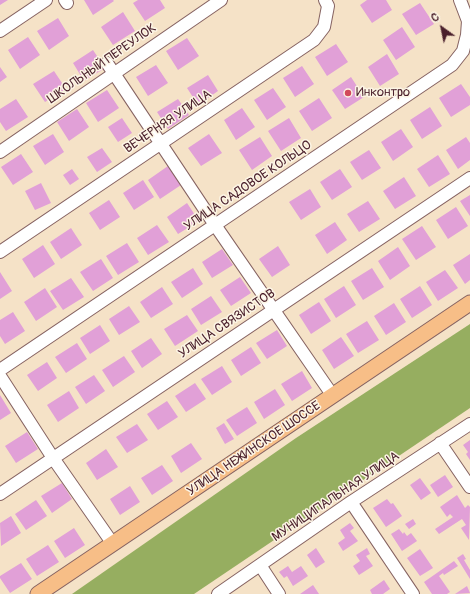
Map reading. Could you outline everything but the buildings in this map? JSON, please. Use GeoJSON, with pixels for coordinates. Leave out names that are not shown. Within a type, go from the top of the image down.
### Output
{"type":"FeatureCollection","features":[{"type":"Feature","properties":{"kind":"main road","name":"УЛИЦА НЕЖИНСКОЕ ШОССЕ"},"geometry":{"type":"LineString","coordinates":[[38,594],[470,303]]}},
{"type":"Feature","properties":{"kind":"street"},"geometry":{"type":"LineString","coordinates":[[0,31],[46,0]]}},
{"type":"Feature","properties":{"kind":"street","name":"ШКОЛЬНЫЙ ПЕРЕУЛОК"},"geometry":{"type":"LineString","coordinates":[[0,152],[110,68],[220,0]]}},
{"type":"Feature","properties":{"kind":"street","name":"ВЕЧЕРНЯЯ УЛИЦА"},"geometry":{"type":"LineString","coordinates":[[0,252],[314,40],[324,27],[328,6],[325,0]]}},
{"type":"Feature","properties":{"kind":"street","name":"УЛИЦА САДОВОЕ КОЛЬЦО"},"geometry":{"type":"LineString","coordinates":[[0,370],[452,65],[462,51],[467,35],[468,21],[460,0]]}},
{"type":"Feature","properties":{"kind":"street"},"geometry":{"type":"LineString","coordinates":[[110,68],[215,225],[333,396]]}},
{"type":"Feature","properties":{"kind":"street","name":"УЛИЦА СВЯЗИСТОВ"},"geometry":{"type":"LineString","coordinates":[[0,494],[470,178]]}},
{"type":"Feature","properties":{"kind":"street"},"geometry":{"type":"LineString","coordinates":[[0,376],[53,458],[113,544]]}},
{"type":"Feature","properties":{"kind":"street","name":"МУНИЦИПАЛЬНАЯ УЛИЦА"},"geometry":{"type":"LineString","coordinates":[[218,594],[351,502],[470,424]]}},
{"type":"Feature","properties":{"kind":"street"},"geometry":{"type":"LineString","coordinates":[[440,443],[470,487]]}},
{"type":"Feature","properties":{"kind":"street"},"geometry":{"type":"LineString","coordinates":[[351,502],[413,594]]}},
{"type":"Feature","properties":{"kind":"street"},"geometry":{"type":"LineString","coordinates":[[260,565],[279,594]]}},
{"type":"Feature","properties":{"kind":"green space"},"geometry":{"type":"Polygon","coordinates":[[[470,324],[470,408],[194,594],[72,594],[296,438],[470,324]]]}},
{"type":"Feature","properties":{"kind":"place","name":"Инконтро"},"geometry":{"type":"Point","coordinates":[348,93]}}]}
